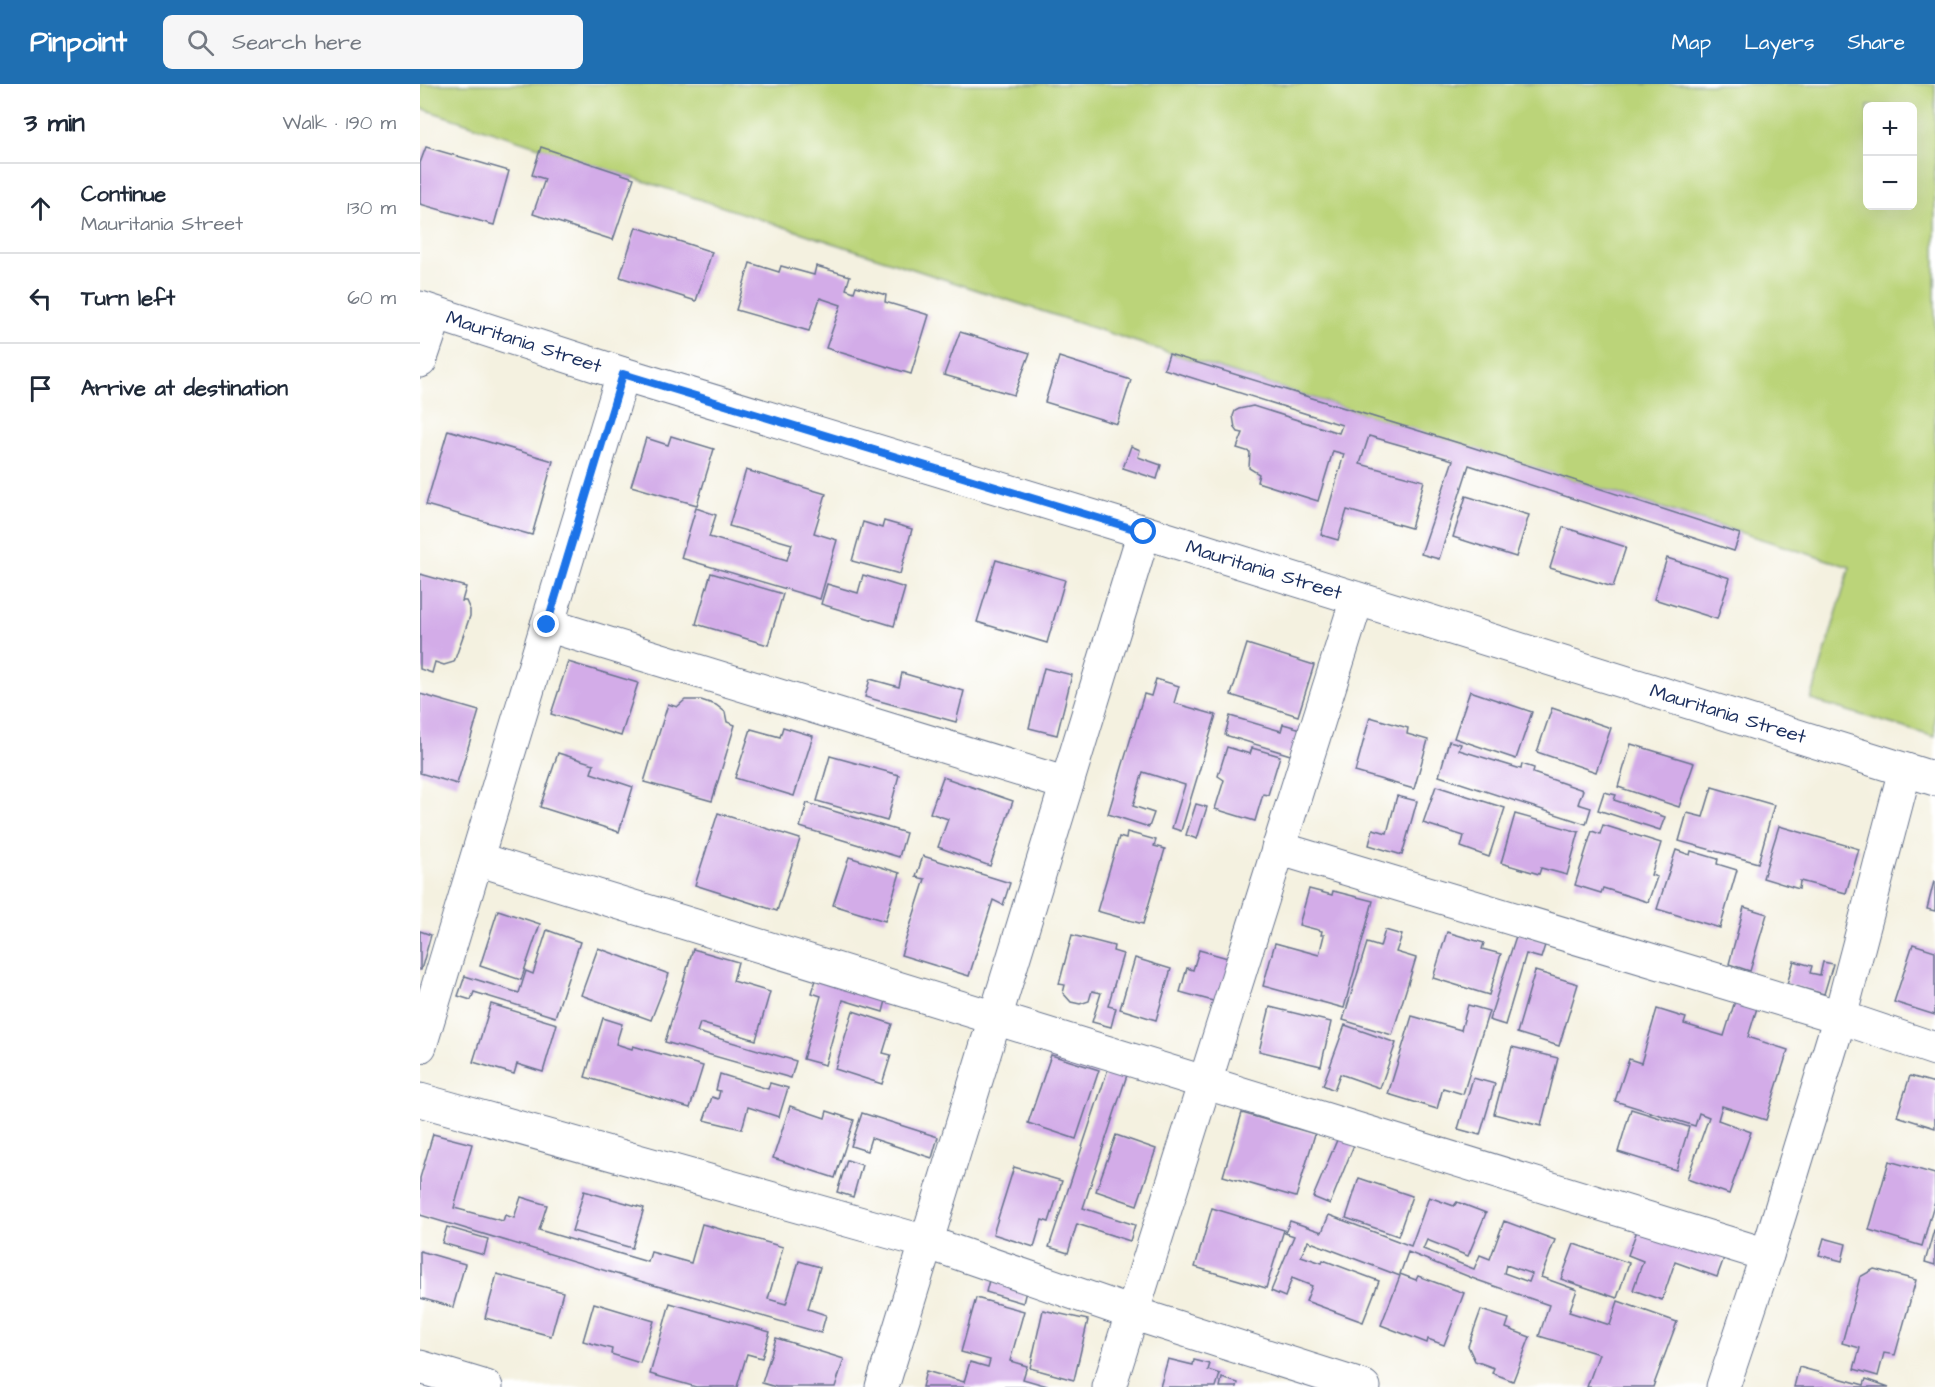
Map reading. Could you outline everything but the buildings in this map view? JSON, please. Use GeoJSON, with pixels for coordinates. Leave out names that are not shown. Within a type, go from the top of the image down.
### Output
{"type":"FeatureCollection","features":[{"type":"Feature","properties":{"kind":"street"},"geometry":{"type":"LineString","coordinates":[[420,361],[428,311]]}},
{"type":"Feature","properties":{"kind":"street","name":"Mauritania Street"},"geometry":{"type":"LineString","coordinates":[[428,311],[623,374],[1144,532],[1920,774]]}},
{"type":"Feature","properties":{"kind":"street"},"geometry":{"type":"LineString","coordinates":[[420,1046],[623,374]]}},
{"type":"Feature","properties":{"kind":"street"},"geometry":{"type":"LineString","coordinates":[[882,1387],[1144,532]]}},
{"type":"Feature","properties":{"kind":"street"},"geometry":{"type":"LineString","coordinates":[[1109,1387],[1357,599]]}},
{"type":"Feature","properties":{"kind":"street"},"geometry":{"type":"LineString","coordinates":[[547,625],[1067,784]]}},
{"type":"Feature","properties":{"kind":"street"},"geometry":{"type":"LineString","coordinates":[[1723,1387],[1767,1256],[1839,1017],[1920,774]]}},
{"type":"Feature","properties":{"kind":"street"},"geometry":{"type":"LineString","coordinates":[[1278,848],[1839,1017],[1935,1049]]}},
{"type":"Feature","properties":{"kind":"street"},"geometry":{"type":"LineString","coordinates":[[477,859],[1767,1256]]}},
{"type":"Feature","properties":{"kind":"street"},"geometry":{"type":"LineString","coordinates":[[420,1100],[926,1242],[1132,1313],[1364,1387]]}},
{"type":"Feature","properties":{"kind":"street"},"geometry":{"type":"LineString","coordinates":[[420,1367],[486,1387]]}},
{"type":"Feature","properties":{"kind":"green space"},"geometry":{"type":"Polygon","coordinates":[[[420,84],[1935,84],[1935,737],[1811,700],[1850,567],[1167,352],[420,108],[420,84]]]}},
{"type":"Feature","properties":{"kind":"route"},"geometry":{"type":"LineString","coordinates":[[547,625],[623,374],[1144,532]]}}]}
